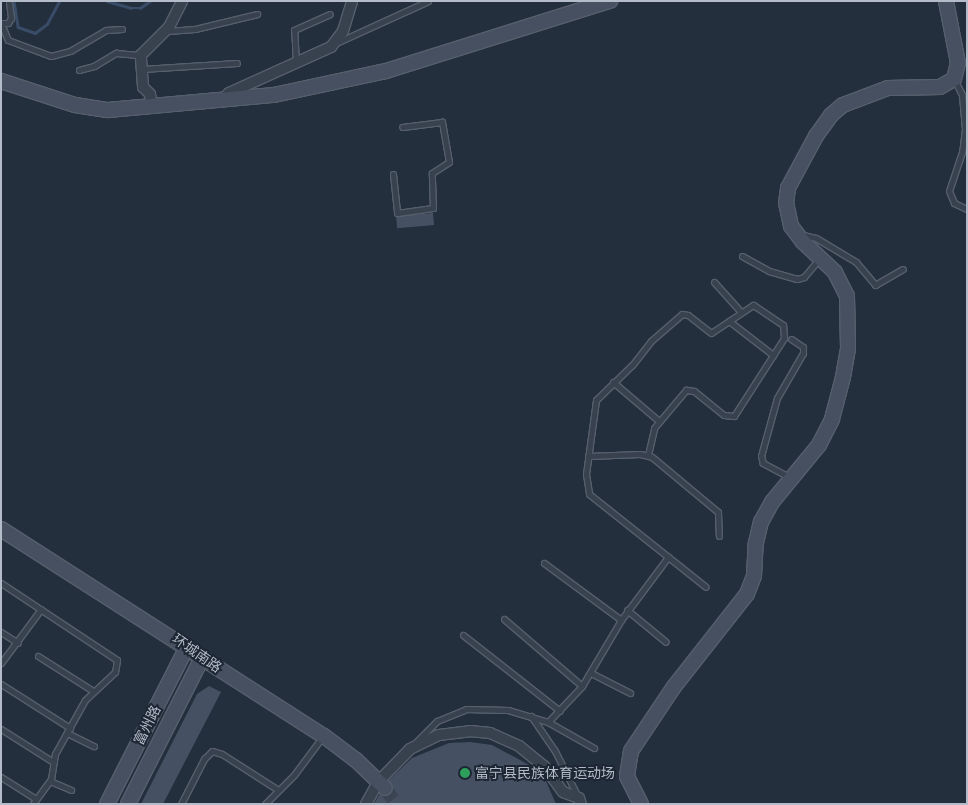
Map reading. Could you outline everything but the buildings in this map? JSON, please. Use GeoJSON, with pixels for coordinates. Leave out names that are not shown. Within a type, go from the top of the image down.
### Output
{"type":"FeatureCollection","features":[{"type":"Feature","properties":{"kind":"main road"},"geometry":{"type":"LineString","coordinates":[[1,82],[86,107],[119,111],[221,101],[303,90],[359,78],[610,1]]}},
{"type":"Feature","properties":{"kind":"main road"},"geometry":{"type":"LineString","coordinates":[[641,804],[627,776],[631,751],[673,688],[748,594],[754,576],[756,543],[762,522],[772,502],[811,457],[826,432],[846,363],[847,296],[835,272],[796,235],[787,212],[788,188],[805,154],[833,113],[849,101],[874,91],[902,86],[940,87],[954,79],[958,63],[946,1]]}},
{"type":"Feature","properties":{"kind":"main road","name":"环城南路"},"geometry":{"type":"LineString","coordinates":[[1,528],[324,736],[382,784]]}},
{"type":"Feature","properties":{"kind":"main road","name":"富州路"},"geometry":{"type":"LineString","coordinates":[[107,804],[186,647]]}},
{"type":"Feature","properties":{"kind":"main road","name":"富州路"},"geometry":{"type":"LineString","coordinates":[[128,804],[202,658]]}},
{"type":"Feature","properties":{"kind":"street"},"geometry":{"type":"LineString","coordinates":[[152,108],[150,94],[143,87],[140,69],[141,55],[165,31],[182,1]]}},
{"type":"Feature","properties":{"kind":"street"},"geometry":{"type":"LineString","coordinates":[[221,101],[229,93],[296,64],[336,43],[343,31],[352,1]]}},
{"type":"Feature","properties":{"kind":"street"},"geometry":{"type":"LineString","coordinates":[[366,804],[410,749],[449,732],[490,733],[528,751],[548,770],[563,792],[580,801]]}},
{"type":"Feature","properties":{"kind":"lane"},"geometry":{"type":"LineString","coordinates":[[9,1],[11,18],[8,23],[1,23],[8,40],[50,56],[70,51],[106,30],[122,29]]}},
{"type":"Feature","properties":{"kind":"lane"},"geometry":{"type":"LineString","coordinates":[[336,43],[344,42],[428,1]]}},
{"type":"Feature","properties":{"kind":"lane"},"geometry":{"type":"LineString","coordinates":[[165,31],[195,29],[257,14]]}},
{"type":"Feature","properties":{"kind":"lane"},"geometry":{"type":"LineString","coordinates":[[296,64],[294,30],[330,14]]}},
{"type":"Feature","properties":{"kind":"lane"},"geometry":{"type":"LineString","coordinates":[[79,70],[94,66],[116,52],[141,55]]}},
{"type":"Feature","properties":{"kind":"lane"},"geometry":{"type":"LineString","coordinates":[[140,69],[237,64]]}},
{"type":"Feature","properties":{"kind":"lane"},"geometry":{"type":"LineString","coordinates":[[954,79],[962,95],[965,130],[962,152],[949,192],[954,203],[967,209]]}},
{"type":"Feature","properties":{"kind":"lane"},"geometry":{"type":"LineString","coordinates":[[393,174],[397,213],[433,208],[432,173],[449,162],[442,122],[402,127]]}},
{"type":"Feature","properties":{"kind":"lane"},"geometry":{"type":"LineString","coordinates":[[796,235],[811,235],[856,262],[875,285],[903,269]]}},
{"type":"Feature","properties":{"kind":"lane"},"geometry":{"type":"LineString","coordinates":[[742,256],[768,270],[797,279],[804,277],[821,257]]}},
{"type":"Feature","properties":{"kind":"lane"},"geometry":{"type":"LineString","coordinates":[[714,282],[741,312]]}},
{"type":"Feature","properties":{"kind":"lane"},"geometry":{"type":"LineString","coordinates":[[648,455],[652,432],[659,421],[688,389],[724,415],[734,416],[784,338],[785,328],[756,305],[741,312],[711,333],[688,315],[682,314],[651,341],[632,365],[596,400],[586,482],[592,497],[706,586]]}},
{"type":"Feature","properties":{"kind":"lane"},"geometry":{"type":"LineString","coordinates":[[729,321],[773,355]]}},
{"type":"Feature","properties":{"kind":"lane"},"geometry":{"type":"LineString","coordinates":[[791,340],[803,347],[803,353],[772,410],[761,460],[792,479]]}},
{"type":"Feature","properties":{"kind":"lane"},"geometry":{"type":"LineString","coordinates":[[613,382],[659,421]]}},
{"type":"Feature","properties":{"kind":"lane"},"geometry":{"type":"LineString","coordinates":[[588,456],[648,455],[718,512],[719,536]]}},
{"type":"Feature","properties":{"kind":"lane"},"geometry":{"type":"LineString","coordinates":[[548,722],[582,686],[627,610],[668,557]]}},
{"type":"Feature","properties":{"kind":"lane"},"geometry":{"type":"LineString","coordinates":[[544,563],[621,620]]}},
{"type":"Feature","properties":{"kind":"lane"},"geometry":{"type":"LineString","coordinates":[[1,583],[117,660],[115,672],[93,691],[68,731],[53,762],[50,780],[34,801],[1,777]]}},
{"type":"Feature","properties":{"kind":"lane"},"geometry":{"type":"LineString","coordinates":[[1,663],[18,643],[41,609]]}},
{"type":"Feature","properties":{"kind":"lane"},"geometry":{"type":"LineString","coordinates":[[627,610],[666,642]]}},
{"type":"Feature","properties":{"kind":"lane"},"geometry":{"type":"LineString","coordinates":[[504,619],[582,686]]}},
{"type":"Feature","properties":{"kind":"lane"},"geometry":{"type":"LineString","coordinates":[[1,632],[18,643]]}},
{"type":"Feature","properties":{"kind":"lane"},"geometry":{"type":"LineString","coordinates":[[463,636],[560,711]]}},
{"type":"Feature","properties":{"kind":"lane"},"geometry":{"type":"LineString","coordinates":[[38,656],[93,691]]}},
{"type":"Feature","properties":{"kind":"lane"},"geometry":{"type":"LineString","coordinates":[[591,673],[630,693]]}},
{"type":"Feature","properties":{"kind":"lane"},"geometry":{"type":"LineString","coordinates":[[1,684],[68,731],[94,746]]}},
{"type":"Feature","properties":{"kind":"lane"},"geometry":{"type":"LineString","coordinates":[[410,749],[429,727],[456,712],[486,708],[531,715],[548,722],[594,748]]}},
{"type":"Feature","properties":{"kind":"lane"},"geometry":{"type":"LineString","coordinates":[[531,715],[555,751],[580,801]]}},
{"type":"Feature","properties":{"kind":"lane"},"geometry":{"type":"LineString","coordinates":[[1,729],[53,762]]}},
{"type":"Feature","properties":{"kind":"lane"},"geometry":{"type":"LineString","coordinates":[[269,802],[278,790],[294,775],[324,736]]}},
{"type":"Feature","properties":{"kind":"lane"},"geometry":{"type":"LineString","coordinates":[[181,804],[204,759],[212,751],[222,754],[278,790]]}},
{"type":"Feature","properties":{"kind":"lane"},"geometry":{"type":"LineString","coordinates":[[50,780],[70,790]]}},
{"type":"Feature","properties":{"kind":"waterway"},"geometry":{"type":"LineString","coordinates":[[14,1],[18,27],[35,33],[47,24],[59,1]]}},
{"type":"Feature","properties":{"kind":"waterway"},"geometry":{"type":"LineString","coordinates":[[107,1],[131,8],[140,8],[150,1]]}},
{"type":"Feature","properties":{"kind":"tunnel"},"geometry":{"type":"LineString","coordinates":[[385,788],[396,804]]}},
{"type":"Feature","properties":{"kind":"place","name":"富宁县民族体育运动场"},"geometry":{"type":"Point","coordinates":[465,773]}}]}
